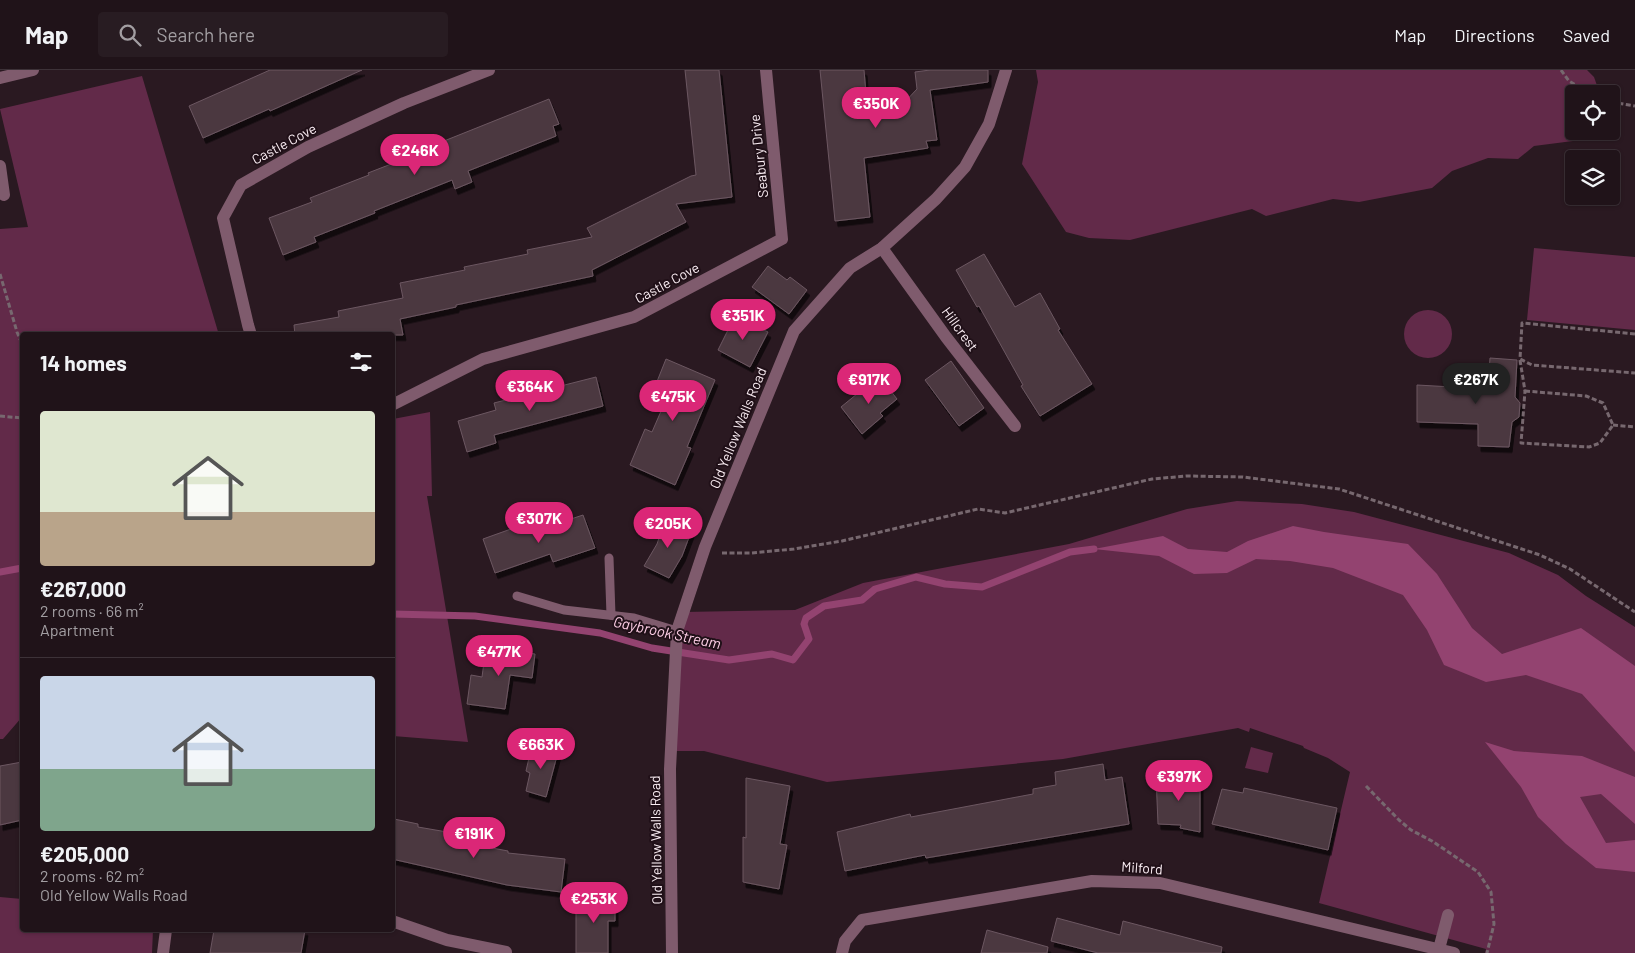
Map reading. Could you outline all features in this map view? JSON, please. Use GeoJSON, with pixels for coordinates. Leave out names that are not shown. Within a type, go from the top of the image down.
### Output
{"type":"FeatureCollection","features":[{"type":"Feature","properties":{"kind":"street"},"geometry":{"type":"LineString","coordinates":[[0,78],[33,70]]}},
{"type":"Feature","properties":{"kind":"street","name":"Castle Cove"},"geometry":{"type":"LineString","coordinates":[[251,332],[223,218],[241,185],[308,147],[404,103],[488,70]]}},
{"type":"Feature","properties":{"kind":"street","name":"Seabury Drive"},"geometry":{"type":"LineString","coordinates":[[766,70],[782,239]]}},
{"type":"Feature","properties":{"kind":"street","name":"Old Yellow Walls Road"},"geometry":{"type":"LineString","coordinates":[[672,953],[670,769],[677,633],[706,547],[794,330],[850,268],[882,248],[936,199],[965,167],[989,124],[1006,70]]}},
{"type":"Feature","properties":{"kind":"street"},"geometry":{"type":"LineString","coordinates":[[0,166],[4,195]]}},
{"type":"Feature","properties":{"kind":"street","name":"Castle Cove"},"geometry":{"type":"LineString","coordinates":[[395,403],[483,358],[634,318],[782,239]]}},
{"type":"Feature","properties":{"kind":"street","name":"Hillcrest"},"geometry":{"type":"LineString","coordinates":[[882,248],[946,337],[1015,426]]}},
{"type":"Feature","properties":{"kind":"street","name":"Milford"},"geometry":{"type":"LineString","coordinates":[[842,953],[845,941],[862,920],[1092,881],[1160,883],[1454,953]]}},
{"type":"Feature","properties":{"kind":"street"},"geometry":{"type":"LineString","coordinates":[[1439,950],[1448,915]]}},
{"type":"Feature","properties":{"kind":"street"},"geometry":{"type":"LineString","coordinates":[[395,923],[447,940],[506,952]]}},
{"type":"Feature","properties":{"kind":"street"},"geometry":{"type":"LineString","coordinates":[[164,953],[166,932]]}},
{"type":"Feature","properties":{"kind":"lane"},"geometry":{"type":"LineString","coordinates":[[609,558],[611,616]]}},
{"type":"Feature","properties":{"kind":"lane"},"geometry":{"type":"LineString","coordinates":[[517,596],[564,610],[634,618],[677,633]]}},
{"type":"Feature","properties":{"kind":"path"},"geometry":{"type":"LineString","coordinates":[[1561,70],[1569,81],[1576,85]]}},
{"type":"Feature","properties":{"kind":"path"},"geometry":{"type":"LineString","coordinates":[[1620,104],[1635,106]]}},
{"type":"Feature","properties":{"kind":"path"},"geometry":{"type":"LineString","coordinates":[[0,274],[20,339]]}},
{"type":"Feature","properties":{"kind":"path"},"geometry":{"type":"LineString","coordinates":[[1613,425],[1600,443],[1589,447],[1521,443],[1525,391],[1520,359],[1522,323],[1635,334]]}},
{"type":"Feature","properties":{"kind":"path"},"geometry":{"type":"LineString","coordinates":[[1520,359],[1532,366],[1635,373]]}},
{"type":"Feature","properties":{"kind":"path"},"geometry":{"type":"LineString","coordinates":[[1525,391],[1586,396],[1603,403],[1613,425]]}},
{"type":"Feature","properties":{"kind":"path"},"geometry":{"type":"LineString","coordinates":[[0,416],[20,418]]}},
{"type":"Feature","properties":{"kind":"path"},"geometry":{"type":"LineString","coordinates":[[1613,425],[1635,427]]}},
{"type":"Feature","properties":{"kind":"path"},"geometry":{"type":"LineString","coordinates":[[706,547],[722,553],[751,553],[794,549],[842,541],[978,509],[1005,513],[1152,479],[1187,476],[1243,477],[1339,489],[1540,555],[1570,569],[1635,612]]}},
{"type":"Feature","properties":{"kind":"path"},"geometry":{"type":"LineString","coordinates":[[1366,786],[1411,830],[1432,841],[1478,872],[1491,892],[1494,924],[1487,953]]}},
{"type":"Feature","properties":{"kind":"shaded area"},"geometry":{"type":"Polygon","coordinates":[[[1036,70],[1587,70],[1594,77],[1597,85],[1565,85],[1565,140],[1573,141],[1534,146],[1518,159],[1488,158],[1452,171],[1432,188],[1359,202],[1333,199],[1266,216],[1252,209],[1130,240],[1089,238],[1066,232],[1022,164],[1038,82],[1036,70]]]}},
{"type":"Feature","properties":{"kind":"shaded area"},"geometry":{"type":"Polygon","coordinates":[[[142,76],[218,332],[20,332],[20,719],[3,739],[0,739],[0,229],[28,227],[0,109],[142,76]]]}},
{"type":"Feature","properties":{"kind":"shaded area"},"geometry":{"type":"Polygon","coordinates":[[[1534,248],[1635,257],[1635,330],[1527,320],[1534,248]]]}},
{"type":"Feature","properties":{"kind":"shaded area"},"geometry":{"type":"Polygon","coordinates":[[[1428,310],[1437,312],[1445,317],[1450,325],[1452,334],[1450,343],[1445,351],[1437,356],[1428,358],[1419,356],[1411,351],[1406,343],[1404,334],[1406,325],[1411,317],[1419,312],[1428,310]]]}},
{"type":"Feature","properties":{"kind":"shaded area"},"geometry":{"type":"Polygon","coordinates":[[[430,412],[432,496],[427,496],[468,742],[395,736],[395,419],[430,412]]]}},
{"type":"Feature","properties":{"kind":"shaded area"},"geometry":{"type":"Polygon","coordinates":[[[1237,501],[1302,504],[1354,512],[1509,553],[1558,575],[1586,596],[1635,627],[1635,953],[1485,953],[1486,949],[1319,903],[1350,772],[1328,758],[1303,746],[1250,728],[1249,732],[1238,728],[1063,759],[827,782],[704,751],[670,751],[684,612],[795,610],[863,583],[1069,544],[1187,509],[1237,501]]]}},
{"type":"Feature","properties":{"kind":"shaded area"},"geometry":{"type":"Polygon","coordinates":[[[1293,526],[1408,544],[1437,574],[1472,628],[1502,654],[1581,628],[1635,666],[1635,752],[1582,694],[1526,675],[1486,682],[1444,665],[1427,630],[1403,595],[1333,568],[1290,561],[1256,559],[1227,573],[1194,574],[1159,556],[1094,549],[1163,536],[1188,549],[1227,552],[1248,541],[1293,526]]]}},
{"type":"Feature","properties":{"kind":"shaded area"},"geometry":{"type":"Polygon","coordinates":[[[1485,742],[1514,751],[1582,756],[1635,777],[1635,824],[1601,794],[1580,797],[1606,843],[1635,840],[1635,872],[1596,868],[1566,844],[1538,817],[1521,787],[1485,742]]]}},
{"type":"Feature","properties":{"kind":"shaded area"},"geometry":{"type":"Polygon","coordinates":[[[1251,747],[1273,753],[1268,773],[1245,768],[1251,747]]]}},
{"type":"Feature","properties":{"kind":"shaded area"},"geometry":{"type":"Polygon","coordinates":[[[0,897],[20,899],[20,932],[153,932],[152,953],[0,953],[0,897]]]}},
{"type":"Feature","properties":{"kind":"building"},"geometry":{"type":"Polygon","coordinates":[[[270,70],[362,70],[270,111],[269,109],[203,138],[189,106],[270,70]]]}},
{"type":"Feature","properties":{"kind":"building"},"geometry":{"type":"Polygon","coordinates":[[[685,70],[719,70],[732,197],[676,204],[686,222],[592,270],[593,276],[400,319],[403,335],[395,335],[395,332],[295,332],[294,325],[339,317],[338,311],[403,298],[400,283],[465,270],[464,267],[528,254],[527,250],[592,237],[587,228],[696,175],[685,70]]]}},
{"type":"Feature","properties":{"kind":"building"},"geometry":{"type":"Polygon","coordinates":[[[820,70],[864,70],[867,106],[872,106],[872,109],[902,105],[917,89],[915,72],[930,70],[988,70],[988,82],[930,90],[937,140],[926,141],[928,148],[864,158],[870,217],[835,221],[820,70]]]}},
{"type":"Feature","properties":{"kind":"building"},"geometry":{"type":"Polygon","coordinates":[[[549,99],[559,124],[553,126],[556,136],[468,171],[472,182],[455,189],[452,180],[314,237],[316,242],[283,255],[269,218],[312,202],[310,198],[430,149],[429,147],[549,99]]]}},
{"type":"Feature","properties":{"kind":"building"},"geometry":{"type":"Polygon","coordinates":[[[984,254],[1015,307],[1040,293],[1060,329],[1058,330],[1092,384],[1040,416],[1021,386],[1023,385],[979,306],[977,307],[956,270],[984,254]]]}},
{"type":"Feature","properties":{"kind":"building"},"geometry":{"type":"Polygon","coordinates":[[[768,266],[787,280],[790,277],[807,290],[789,314],[752,287],[768,266]]]}},
{"type":"Feature","properties":{"kind":"building"},"geometry":{"type":"Polygon","coordinates":[[[735,316],[768,332],[750,367],[718,350],[735,316]]]}},
{"type":"Feature","properties":{"kind":"building"},"geometry":{"type":"Polygon","coordinates":[[[1490,358],[1517,360],[1515,397],[1520,403],[1519,417],[1512,422],[1509,447],[1478,446],[1478,424],[1417,422],[1417,385],[1488,389],[1490,358]]]}},
{"type":"Feature","properties":{"kind":"building"},"geometry":{"type":"Polygon","coordinates":[[[666,359],[715,380],[687,447],[691,448],[675,485],[630,465],[645,429],[652,432],[668,395],[662,391],[652,394],[666,359]]]}},
{"type":"Feature","properties":{"kind":"building"},"geometry":{"type":"Polygon","coordinates":[[[951,361],[984,408],[959,426],[925,380],[951,361]]]}},
{"type":"Feature","properties":{"kind":"building"},"geometry":{"type":"Polygon","coordinates":[[[879,376],[897,399],[880,413],[883,416],[862,434],[841,407],[879,376]]]}},
{"type":"Feature","properties":{"kind":"building"},"geometry":{"type":"Polygon","coordinates":[[[596,377],[603,406],[494,435],[496,443],[467,452],[458,421],[496,410],[494,403],[596,377]]]}},
{"type":"Feature","properties":{"kind":"building"},"geometry":{"type":"Polygon","coordinates":[[[583,515],[595,548],[553,562],[550,554],[495,573],[483,539],[525,524],[529,533],[583,515]]]}},
{"type":"Feature","properties":{"kind":"building"},"geometry":{"type":"Polygon","coordinates":[[[665,520],[691,532],[682,556],[669,578],[644,566],[657,544],[665,520]]]}},
{"type":"Feature","properties":{"kind":"building"},"geometry":{"type":"Polygon","coordinates":[[[486,647],[535,654],[532,678],[510,675],[505,709],[467,704],[471,675],[482,677],[486,647]]]}},
{"type":"Feature","properties":{"kind":"building"},"geometry":{"type":"Polygon","coordinates":[[[532,745],[558,752],[546,797],[526,791],[530,773],[526,771],[532,745]]]}},
{"type":"Feature","properties":{"kind":"building"},"geometry":{"type":"Polygon","coordinates":[[[20,762],[20,820],[0,825],[0,766],[20,762]]]}},
{"type":"Feature","properties":{"kind":"building"},"geometry":{"type":"Polygon","coordinates":[[[1103,764],[1105,780],[1122,777],[1129,824],[926,858],[925,855],[845,871],[837,832],[910,814],[911,817],[1033,794],[1033,789],[1056,785],[1055,772],[1103,764]]]}},
{"type":"Feature","properties":{"kind":"building"},"geometry":{"type":"Polygon","coordinates":[[[1191,772],[1200,773],[1200,832],[1180,828],[1181,825],[1158,824],[1156,776],[1189,783],[1191,772]]]}},
{"type":"Feature","properties":{"kind":"building"},"geometry":{"type":"Polygon","coordinates":[[[746,778],[790,786],[780,844],[787,845],[779,889],[743,882],[743,837],[746,838],[746,778]]]}},
{"type":"Feature","properties":{"kind":"building"},"geometry":{"type":"Polygon","coordinates":[[[1244,788],[1337,808],[1328,850],[1212,824],[1222,789],[1243,793],[1244,788]]]}},
{"type":"Feature","properties":{"kind":"building"},"geometry":{"type":"Polygon","coordinates":[[[395,819],[418,824],[418,827],[447,832],[445,839],[508,851],[508,853],[565,859],[561,892],[507,885],[395,860],[395,819]]]}},
{"type":"Feature","properties":{"kind":"building"},"geometry":{"type":"Polygon","coordinates":[[[576,897],[615,897],[615,921],[608,921],[608,953],[576,953],[576,897]]]}},
{"type":"Feature","properties":{"kind":"building"},"geometry":{"type":"Polygon","coordinates":[[[1057,918],[1120,935],[1123,921],[1222,947],[1221,953],[1098,953],[1051,941],[1057,918]]]}},
{"type":"Feature","properties":{"kind":"building"},"geometry":{"type":"Polygon","coordinates":[[[987,930],[1048,947],[1047,953],[981,953],[987,930]]]}},
{"type":"Feature","properties":{"kind":"building"},"geometry":{"type":"Polygon","coordinates":[[[214,932],[305,932],[301,953],[210,953],[214,932]]]}},
{"type":"Feature","properties":{"kind":"waterway","name":"Gaybrook Stream"},"geometry":{"type":"LineString","coordinates":[[395,614],[475,616],[600,633],[652,648],[729,660],[772,654],[793,660],[809,639],[804,624],[806,618],[824,606],[862,600],[875,589],[916,577],[945,584],[982,587],[1070,552],[1094,549]]}},
{"type":"Feature","properties":{"kind":"waterway","name":"Gaybrook Stream"},"geometry":{"type":"LineString","coordinates":[[0,572],[20,568]]}}]}
